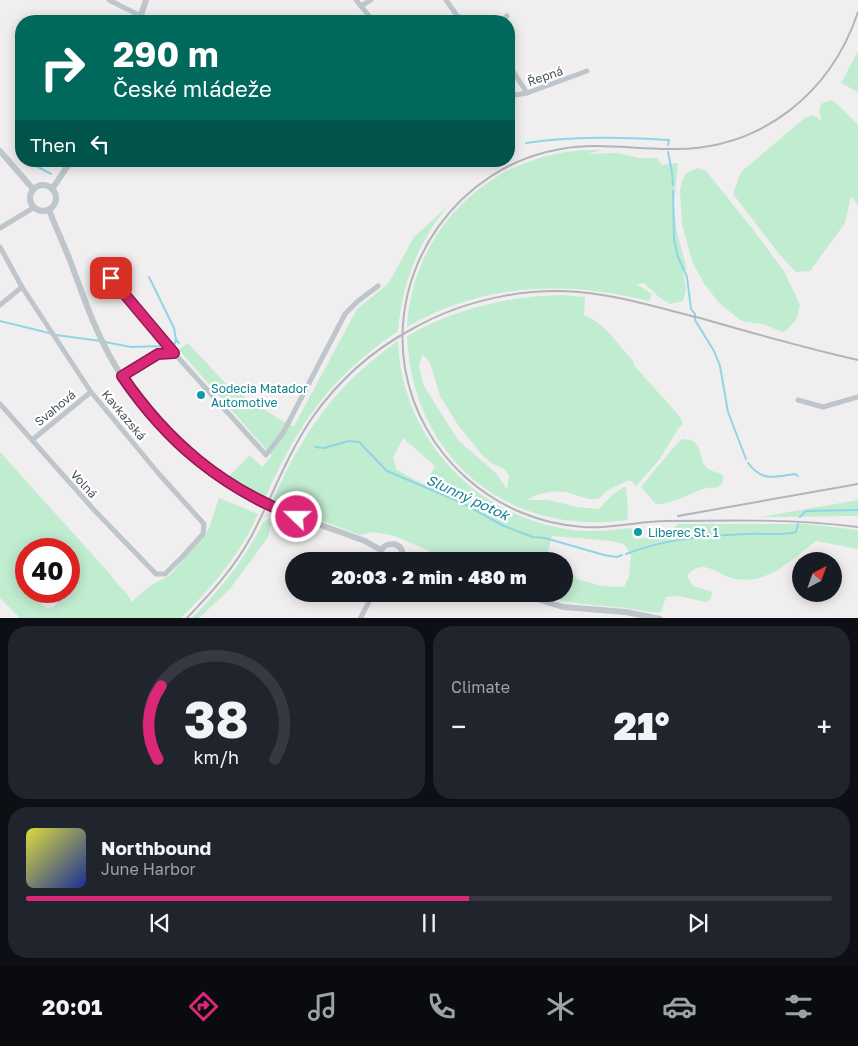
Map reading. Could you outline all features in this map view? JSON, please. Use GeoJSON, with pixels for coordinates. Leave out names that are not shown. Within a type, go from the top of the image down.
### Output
{"type":"FeatureCollection","features":[{"type":"Feature","properties":{"kind":"street"},"geometry":{"type":"LineString","coordinates":[[109,0],[135,15]]}},
{"type":"Feature","properties":{"kind":"street"},"geometry":{"type":"LineString","coordinates":[[141,15],[146,0]]}},
{"type":"Feature","properties":{"kind":"street"},"geometry":{"type":"LineString","coordinates":[[356,0],[368,15]]}},
{"type":"Feature","properties":{"kind":"street"},"geometry":{"type":"LineString","coordinates":[[361,6],[371,0]]}},
{"type":"Feature","properties":{"kind":"street"},"geometry":{"type":"LineString","coordinates":[[446,0],[457,15]]}},
{"type":"Feature","properties":{"kind":"street","name":"Řepná"},"geometry":{"type":"LineString","coordinates":[[515,95],[527,93],[587,72]]}},
{"type":"Feature","properties":{"kind":"street"},"geometry":{"type":"LineString","coordinates":[[515,74],[527,93]]}},
{"type":"Feature","properties":{"kind":"street"},"geometry":{"type":"LineString","coordinates":[[0,152],[33,189]]}},
{"type":"Feature","properties":{"kind":"street"},"geometry":{"type":"LineString","coordinates":[[52,189],[67,167]]}},
{"type":"Feature","properties":{"kind":"street"},"geometry":{"type":"LineString","coordinates":[[41,185],[52,189],[56,195],[56,202],[49,210],[42,212],[34,208],[30,202],[33,189],[41,185]]}},
{"type":"Feature","properties":{"kind":"street"},"geometry":{"type":"LineString","coordinates":[[0,228],[34,208]]}},
{"type":"Feature","properties":{"kind":"street"},"geometry":{"type":"LineString","coordinates":[[49,210],[99,335],[106,348],[122,376],[151,415],[184,449],[228,484],[255,499],[279,510],[365,541],[381,550],[387,545],[395,544],[402,549],[402,552]]}},
{"type":"Feature","properties":{"kind":"street","name":"Kavkazská"},"geometry":{"type":"LineString","coordinates":[[0,247],[22,287],[91,392],[159,474],[204,524],[203,534],[183,556],[165,574],[156,574]]}},
{"type":"Feature","properties":{"kind":"street"},"geometry":{"type":"LineString","coordinates":[[111,278],[174,353],[266,455],[283,432],[345,314],[358,301],[378,286]]}},
{"type":"Feature","properties":{"kind":"street"},"geometry":{"type":"LineString","coordinates":[[0,305],[22,287]]}},
{"type":"Feature","properties":{"kind":"street"},"geometry":{"type":"LineString","coordinates":[[122,376],[158,354],[174,353]]}},
{"type":"Feature","properties":{"kind":"street","name":"Svahová"},"geometry":{"type":"LineString","coordinates":[[32,440],[91,392]]}},
{"type":"Feature","properties":{"kind":"street"},"geometry":{"type":"LineString","coordinates":[[798,400],[823,406],[858,397]]}},
{"type":"Feature","properties":{"kind":"street","name":"Volná"},"geometry":{"type":"LineString","coordinates":[[0,404],[95,511],[156,574]]}},
{"type":"Feature","properties":{"kind":"street"},"geometry":{"type":"LineString","coordinates":[[360,618],[368,602]]}},
{"type":"Feature","properties":{"kind":"street"},"geometry":{"type":"LineString","coordinates":[[547,602],[563,607],[626,612],[660,618]]}},
{"type":"Feature","properties":{"kind":"green space"},"geometry":{"type":"Polygon","coordinates":[[[858,51],[858,92],[841,83],[858,51]]]}},
{"type":"Feature","properties":{"kind":"green space"},"geometry":{"type":"Polygon","coordinates":[[[831,100],[858,125],[858,206],[851,196],[845,223],[810,271],[796,272],[780,255],[733,194],[741,172],[806,117],[813,115],[822,121],[819,111],[821,104],[831,100]]]}},
{"type":"Feature","properties":{"kind":"green space"},"geometry":{"type":"Polygon","coordinates":[[[583,150],[602,150],[587,154],[617,153],[639,158],[657,158],[662,165],[678,163],[673,199],[677,233],[687,269],[683,272],[686,290],[683,301],[670,304],[644,283],[636,284],[652,294],[649,301],[618,294],[586,290],[556,288],[525,290],[465,301],[436,312],[407,327],[412,292],[424,259],[440,230],[461,205],[487,184],[516,167],[548,156],[583,150]]]}},
{"type":"Feature","properties":{"kind":"green space"},"geometry":{"type":"Polygon","coordinates":[[[698,168],[706,171],[784,271],[800,305],[796,320],[786,331],[782,332],[763,324],[745,322],[739,319],[719,303],[703,282],[692,261],[682,224],[680,191],[686,173],[698,168]]]}},
{"type":"Feature","properties":{"kind":"green space"},"geometry":{"type":"Polygon","coordinates":[[[449,205],[429,233],[413,264],[403,297],[398,331],[353,366],[318,404],[290,447],[265,498],[229,476],[250,455],[262,467],[272,456],[179,350],[188,343],[228,386],[282,421],[294,426],[357,309],[388,284],[414,237],[449,205]]]}},
{"type":"Feature","properties":{"kind":"green space"},"geometry":{"type":"Polygon","coordinates":[[[542,296],[585,297],[584,315],[599,323],[681,418],[683,424],[659,460],[636,486],[632,481],[627,481],[608,490],[598,499],[589,499],[557,491],[540,494],[527,500],[548,500],[577,507],[599,509],[613,494],[626,486],[627,520],[583,522],[543,515],[506,501],[474,480],[447,452],[427,418],[413,379],[407,336],[463,311],[502,301],[542,296]],[[423,354],[419,365],[423,384],[459,441],[496,473],[507,489],[509,475],[504,469],[493,464],[483,456],[458,425],[440,396],[430,363],[423,354]]]}},
{"type":"Feature","properties":{"kind":"green space"},"geometry":{"type":"Polygon","coordinates":[[[398,341],[402,376],[413,408],[428,438],[449,465],[473,489],[502,507],[533,521],[583,531],[632,528],[634,539],[665,535],[678,524],[808,524],[858,530],[858,549],[816,541],[802,552],[792,552],[792,560],[779,569],[759,578],[748,580],[735,579],[705,567],[699,567],[687,576],[693,586],[712,592],[711,599],[706,602],[679,596],[666,597],[661,612],[652,612],[570,602],[573,602],[573,574],[577,579],[601,586],[624,587],[629,577],[631,555],[624,544],[612,541],[552,536],[548,552],[431,552],[395,536],[373,532],[360,535],[272,502],[309,432],[338,393],[356,375],[398,341]],[[403,438],[393,458],[397,470],[425,485],[435,466],[403,438]]]}},
{"type":"Feature","properties":{"kind":"green space"},"geometry":{"type":"Polygon","coordinates":[[[682,439],[694,442],[697,445],[703,463],[710,470],[723,475],[723,482],[718,487],[706,488],[675,500],[656,504],[641,487],[682,439]]]}},
{"type":"Feature","properties":{"kind":"green space"},"geometry":{"type":"Polygon","coordinates":[[[0,452],[78,538],[15,538],[15,603],[40,603],[47,608],[54,607],[57,603],[80,603],[80,541],[127,594],[131,602],[150,586],[170,575],[209,528],[219,498],[258,514],[234,557],[204,594],[181,618],[20,618],[0,598],[0,452]]]}},
{"type":"Feature","properties":{"kind":"green space"},"geometry":{"type":"Polygon","coordinates":[[[858,500],[858,516],[760,517],[858,500]]]}},
{"type":"Feature","properties":{"kind":"green space"},"geometry":{"type":"Polygon","coordinates":[[[269,519],[271,525],[268,537],[230,589],[199,618],[192,618],[231,574],[263,523],[269,519]]]}},
{"type":"Feature","properties":{"kind":"waterway"},"geometry":{"type":"LineString","coordinates":[[526,143],[579,138],[615,138],[669,140],[668,145]]}},
{"type":"Feature","properties":{"kind":"waterway"},"geometry":{"type":"LineString","coordinates":[[668,152],[673,185]]}},
{"type":"Feature","properties":{"kind":"waterway"},"geometry":{"type":"LineString","coordinates":[[38,167],[51,174]]}},
{"type":"Feature","properties":{"kind":"waterway"},"geometry":{"type":"LineString","coordinates":[[673,191],[674,239],[678,257],[687,277],[691,309],[720,366],[728,412],[746,459]]}},
{"type":"Feature","properties":{"kind":"waterway"},"geometry":{"type":"LineString","coordinates":[[149,277],[174,328],[176,340]]}},
{"type":"Feature","properties":{"kind":"waterway","name":"Slunný potok"},"geometry":{"type":"LineString","coordinates":[[0,321],[49,333]]}},
{"type":"Feature","properties":{"kind":"waterway","name":"Slunný potok"},"geometry":{"type":"LineString","coordinates":[[56,335],[101,341]]}},
{"type":"Feature","properties":{"kind":"waterway","name":"Slunný potok"},"geometry":{"type":"LineString","coordinates":[[174,346],[176,340],[179,343]]}},
{"type":"Feature","properties":{"kind":"waterway","name":"Slunný potok"},"geometry":{"type":"LineString","coordinates":[[105,342],[131,347],[165,346]]}},
{"type":"Feature","properties":{"kind":"waterway","name":"Slunný potok"},"geometry":{"type":"LineString","coordinates":[[315,447],[324,448],[349,441],[359,442],[387,471],[460,502],[504,526],[533,537],[545,538],[604,555],[617,557],[622,555]]}},
{"type":"Feature","properties":{"kind":"waterway"},"geometry":{"type":"LineString","coordinates":[[748,463],[753,469],[764,476],[774,477],[795,474],[798,476]]}},
{"type":"Feature","properties":{"kind":"waterway","name":"Slunný potok"},"geometry":{"type":"LineString","coordinates":[[800,517],[806,511],[858,510]]}},
{"type":"Feature","properties":{"kind":"waterway","name":"Slunný potok"},"geometry":{"type":"LineString","coordinates":[[626,554],[655,545],[700,537],[796,532],[798,524]]}},
{"type":"Feature","properties":{"kind":"railway"},"geometry":{"type":"LineString","coordinates":[[515,164],[524,159],[575,147],[604,146],[675,149],[707,146],[736,139],[764,127],[789,111],[811,91],[830,68],[846,41],[858,12]]}},
{"type":"Feature","properties":{"kind":"railway"},"geometry":{"type":"LineString","coordinates":[[508,167],[491,176],[462,199],[438,227],[420,258],[408,293],[403,330],[405,368],[413,400],[427,429],[445,455],[467,478],[492,497],[520,512],[551,522],[583,527],[604,527],[656,521],[739,520],[787,521],[858,527]]}},
{"type":"Feature","properties":{"kind":"railway"},"geometry":{"type":"LineString","coordinates":[[187,618],[222,580],[237,559],[259,522],[287,461],[303,432],[333,391],[370,357],[398,337],[434,318],[457,309],[480,301],[528,292],[578,292],[602,295],[651,305],[858,360]]}},
{"type":"Feature","properties":{"kind":"railway"},"geometry":{"type":"LineString","coordinates":[[678,516],[858,484]]}},
{"type":"Feature","properties":{"kind":"place","name":"Sodecia Matador Automotive"},"geometry":{"type":"Point","coordinates":[201,395]}},
{"type":"Feature","properties":{"kind":"place","name":"Liberec St. 1"},"geometry":{"type":"Point","coordinates":[638,532]}},
{"type":"Feature","properties":{"kind":"route"},"geometry":{"type":"LineString","coordinates":[[111,278],[174,353],[158,354],[122,376],[135,395],[167,433],[228,484],[255,499],[297,517]]}}]}
